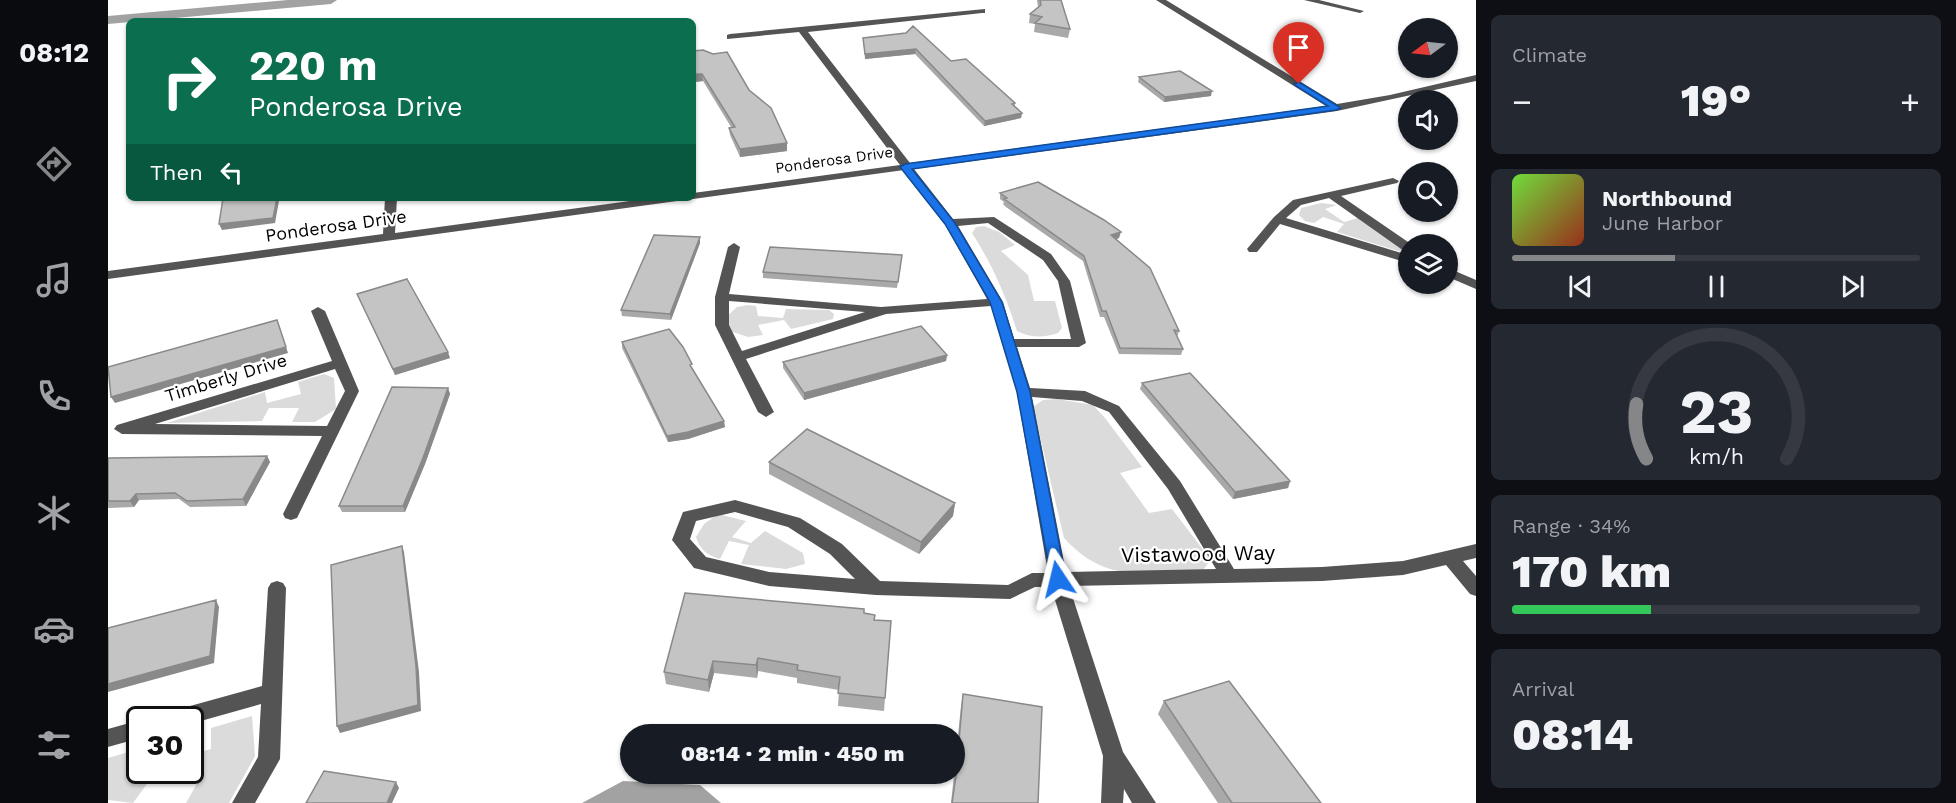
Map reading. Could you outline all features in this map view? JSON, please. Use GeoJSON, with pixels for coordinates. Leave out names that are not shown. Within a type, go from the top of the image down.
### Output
{"type":"FeatureCollection","features":[{"type":"Feature","properties":{"kind":"street"},"geometry":{"type":"LineString","coordinates":[[1160,0],[1336,108]]}},
{"type":"Feature","properties":{"kind":"street"},"geometry":{"type":"LineString","coordinates":[[1308,0],[1360,11]]}},
{"type":"Feature","properties":{"kind":"street"},"geometry":{"type":"LineString","coordinates":[[730,37],[982,11]]}},
{"type":"Feature","properties":{"kind":"street"},"geometry":{"type":"LineString","coordinates":[[802,30],[950,223],[996,302],[1024,392],[1058,579],[1114,756],[1145,803]]}},
{"type":"Feature","properties":{"kind":"street","name":"Ponderosa Drive"},"geometry":{"type":"LineString","coordinates":[[696,196],[1336,108],[1476,78]]}},
{"type":"Feature","properties":{"kind":"street"},"geometry":{"type":"LineString","coordinates":[[1253,249],[1278,219],[1297,202],[1393,181]]}},
{"type":"Feature","properties":{"kind":"street"},"geometry":{"type":"LineString","coordinates":[[1332,195],[1398,241]]}},
{"type":"Feature","properties":{"kind":"street"},"geometry":{"type":"LineString","coordinates":[[389,237],[391,201]]}},
{"type":"Feature","properties":{"kind":"street","name":"Ponderosa Drive"},"geometry":{"type":"LineString","coordinates":[[108,275],[654,201]]}},
{"type":"Feature","properties":{"kind":"street"},"geometry":{"type":"LineString","coordinates":[[950,223],[990,219],[1047,257],[1064,281],[1079,343],[1008,343]]}},
{"type":"Feature","properties":{"kind":"street"},"geometry":{"type":"LineString","coordinates":[[1278,219],[1398,256]]}},
{"type":"Feature","properties":{"kind":"street"},"geometry":{"type":"LineString","coordinates":[[734,247],[722,297],[722,325],[766,412]]}},
{"type":"Feature","properties":{"kind":"street"},"geometry":{"type":"LineString","coordinates":[[1458,277],[1476,285]]}},
{"type":"Feature","properties":{"kind":"street"},"geometry":{"type":"LineString","coordinates":[[722,297],[885,310],[996,302]]}},
{"type":"Feature","properties":{"kind":"street"},"geometry":{"type":"LineString","coordinates":[[738,357],[885,310]]}},
{"type":"Feature","properties":{"kind":"street"},"geometry":{"type":"LineString","coordinates":[[291,514],[352,391],[318,311]]}},
{"type":"Feature","properties":{"kind":"street","name":"Timberly Drive"},"geometry":{"type":"LineString","coordinates":[[115,430],[340,363]]}},
{"type":"Feature","properties":{"kind":"street"},"geometry":{"type":"LineString","coordinates":[[1024,392],[1085,396],[1114,409],[1174,485],[1229,576]]}},
{"type":"Feature","properties":{"kind":"street","name":"Timberly Drive"},"geometry":{"type":"LineString","coordinates":[[115,430],[332,430]]}},
{"type":"Feature","properties":{"kind":"street","name":"Vistawood Way"},"geometry":{"type":"LineString","coordinates":[[876,588],[836,549],[794,522],[735,506],[689,516],[681,540],[700,563],[769,579],[876,588],[1010,592],[1032,580],[1322,574],[1403,568],[1476,551]]}},
{"type":"Feature","properties":{"kind":"street"},"geometry":{"type":"LineString","coordinates":[[1451,558],[1476,589]]}},
{"type":"Feature","properties":{"kind":"street"},"geometry":{"type":"LineString","coordinates":[[243,803],[268,759],[277,588]]}},
{"type":"Feature","properties":{"kind":"street"},"geometry":{"type":"LineString","coordinates":[[204,711],[272,692]]}},
{"type":"Feature","properties":{"kind":"street"},"geometry":{"type":"LineString","coordinates":[[108,738],[126,733]]}},
{"type":"Feature","properties":{"kind":"street"},"geometry":{"type":"LineString","coordinates":[[1112,803],[1114,756]]}},
{"type":"Feature","properties":{"kind":"shaded area"},"geometry":{"type":"Polygon","coordinates":[[[1321,203],[1337,205],[1325,209],[1344,222],[1358,218],[1398,246],[1398,251],[1337,232],[1344,224],[1323,217],[1314,223],[1305,221],[1299,215],[1301,208],[1321,203]]]}},
{"type":"Feature","properties":{"kind":"shaded area"},"geometry":{"type":"Polygon","coordinates":[[[984,226],[999,232],[1015,245],[1001,251],[1028,275],[1034,301],[1055,301],[1062,328],[1058,333],[1038,336],[1017,331],[998,280],[972,233],[976,227],[984,226]]]}},
{"type":"Feature","properties":{"kind":"shaded area"},"geometry":{"type":"Polygon","coordinates":[[[756,306],[758,316],[783,318],[786,309],[829,310],[834,314],[833,319],[791,329],[784,320],[758,325],[763,335],[748,337],[730,331],[726,317],[737,307],[756,306]]]}},
{"type":"Feature","properties":{"kind":"shaded area"},"geometry":{"type":"Polygon","coordinates":[[[324,374],[334,378],[336,409],[315,422],[292,422],[299,408],[269,408],[262,421],[167,423],[265,392],[267,403],[301,394],[298,382],[324,374]]]}},
{"type":"Feature","properties":{"kind":"shaded area"},"geometry":{"type":"Polygon","coordinates":[[[1057,399],[1093,405],[1105,418],[1142,467],[1120,473],[1149,513],[1172,509],[1211,560],[1203,570],[1145,573],[1112,569],[1080,553],[1064,538],[1033,407],[1043,400],[1057,399]]]}},
{"type":"Feature","properties":{"kind":"shaded area"},"geometry":{"type":"Polygon","coordinates":[[[718,514],[746,521],[732,537],[751,543],[765,531],[803,553],[805,564],[786,569],[741,564],[749,545],[729,541],[720,559],[708,554],[702,549],[696,537],[704,524],[718,514]]]}},
{"type":"Feature","properties":{"kind":"shaded area"},"geometry":{"type":"Polygon","coordinates":[[[252,716],[255,756],[229,803],[186,803],[197,784],[204,784],[204,751],[211,749],[211,728],[252,716]]]}},
{"type":"Feature","properties":{"kind":"shaded area"},"geometry":{"type":"Polygon","coordinates":[[[126,753],[126,784],[147,784],[133,803],[108,800],[108,758],[126,753]]]}},
{"type":"Feature","properties":{"kind":"shaded area"},"geometry":{"type":"Polygon","coordinates":[[[620,783],[700,785],[721,803],[582,803],[620,783]]]}},
{"type":"Feature","properties":{"kind":"building"},"geometry":{"type":"Polygon","coordinates":[[[1040,0],[1061,0],[1070,29],[1035,23],[1042,17],[1030,14],[1041,5],[1040,0]]]}},
{"type":"Feature","properties":{"kind":"building"},"geometry":{"type":"Polygon","coordinates":[[[913,26],[951,61],[966,59],[1015,103],[1012,104],[1022,113],[985,121],[916,49],[865,54],[863,38],[906,33],[913,26]]]}},
{"type":"Feature","properties":{"kind":"building"},"geometry":{"type":"Polygon","coordinates":[[[703,50],[713,54],[727,52],[749,90],[771,108],[787,143],[740,149],[729,128],[735,127],[702,74],[696,74],[696,51],[703,50]]]}},
{"type":"Feature","properties":{"kind":"building"},"geometry":{"type":"Polygon","coordinates":[[[1180,71],[1212,91],[1165,97],[1139,77],[1180,71]]]}},
{"type":"Feature","properties":{"kind":"building"},"geometry":{"type":"Polygon","coordinates":[[[1038,182],[1121,232],[1111,235],[1150,268],[1179,331],[1174,330],[1183,349],[1120,348],[1106,311],[1102,311],[1084,256],[1004,199],[1007,198],[1000,193],[1038,182]]]}},
{"type":"Feature","properties":{"kind":"building"},"geometry":{"type":"Polygon","coordinates":[[[223,201],[276,201],[273,218],[219,224],[223,201]]]}},
{"type":"Feature","properties":{"kind":"building"},"geometry":{"type":"Polygon","coordinates":[[[654,235],[700,237],[670,314],[621,310],[654,235]]]}},
{"type":"Feature","properties":{"kind":"building"},"geometry":{"type":"Polygon","coordinates":[[[770,247],[902,255],[898,282],[763,272],[770,247]]]}},
{"type":"Feature","properties":{"kind":"building"},"geometry":{"type":"Polygon","coordinates":[[[407,279],[448,352],[393,369],[357,294],[407,279]]]}},
{"type":"Feature","properties":{"kind":"building"},"geometry":{"type":"Polygon","coordinates":[[[277,320],[286,347],[111,397],[108,367],[277,320]]]}},
{"type":"Feature","properties":{"kind":"building"},"geometry":{"type":"Polygon","coordinates":[[[921,326],[947,355],[804,393],[783,362],[921,326]]]}},
{"type":"Feature","properties":{"kind":"building"},"geometry":{"type":"Polygon","coordinates":[[[669,329],[683,347],[692,364],[690,365],[724,421],[667,436],[622,342],[669,329]]]}},
{"type":"Feature","properties":{"kind":"building"},"geometry":{"type":"Polygon","coordinates":[[[1190,373],[1290,481],[1235,492],[1142,383],[1190,373]]]}},
{"type":"Feature","properties":{"kind":"building"},"geometry":{"type":"Polygon","coordinates":[[[392,387],[448,388],[403,506],[339,506],[392,387]]]}},
{"type":"Feature","properties":{"kind":"building"},"geometry":{"type":"Polygon","coordinates":[[[807,429],[955,503],[921,542],[769,462],[807,429]]]}},
{"type":"Feature","properties":{"kind":"building"},"geometry":{"type":"Polygon","coordinates":[[[267,456],[243,499],[187,501],[175,493],[136,494],[130,501],[108,501],[108,458],[267,456]]]}},
{"type":"Feature","properties":{"kind":"building"},"geometry":{"type":"Polygon","coordinates":[[[402,546],[416,666],[418,705],[337,726],[331,565],[402,546]]]}},
{"type":"Feature","properties":{"kind":"building"},"geometry":{"type":"Polygon","coordinates":[[[685,593],[864,609],[864,613],[875,615],[874,620],[891,621],[885,698],[838,693],[840,677],[797,670],[798,665],[758,658],[756,665],[713,661],[708,680],[664,672],[685,593]]]}},
{"type":"Feature","properties":{"kind":"building"},"geometry":{"type":"Polygon","coordinates":[[[216,600],[210,656],[108,684],[108,628],[216,600]]]}},
{"type":"Feature","properties":{"kind":"building"},"geometry":{"type":"Polygon","coordinates":[[[1229,681],[1321,803],[1232,803],[1164,701],[1229,681]]]}},
{"type":"Feature","properties":{"kind":"building"},"geometry":{"type":"Polygon","coordinates":[[[963,694],[1042,707],[1038,803],[952,803],[955,784],[965,784],[965,724],[960,724],[963,694]]]}},
{"type":"Feature","properties":{"kind":"building"},"geometry":{"type":"Polygon","coordinates":[[[324,771],[396,782],[387,803],[306,803],[324,771]]]}},
{"type":"Feature","properties":{"kind":"waterway"},"geometry":{"type":"LineString","coordinates":[[130,18],[331,0]]}},
{"type":"Feature","properties":{"kind":"waterway"},"geometry":{"type":"LineString","coordinates":[[108,20],[126,18]]}},
{"type":"Feature","properties":{"kind":"route"},"geometry":{"type":"LineString","coordinates":[[1058,579],[1024,392],[996,302],[950,223],[905,167],[1336,108],[1299,84]]}}]}
